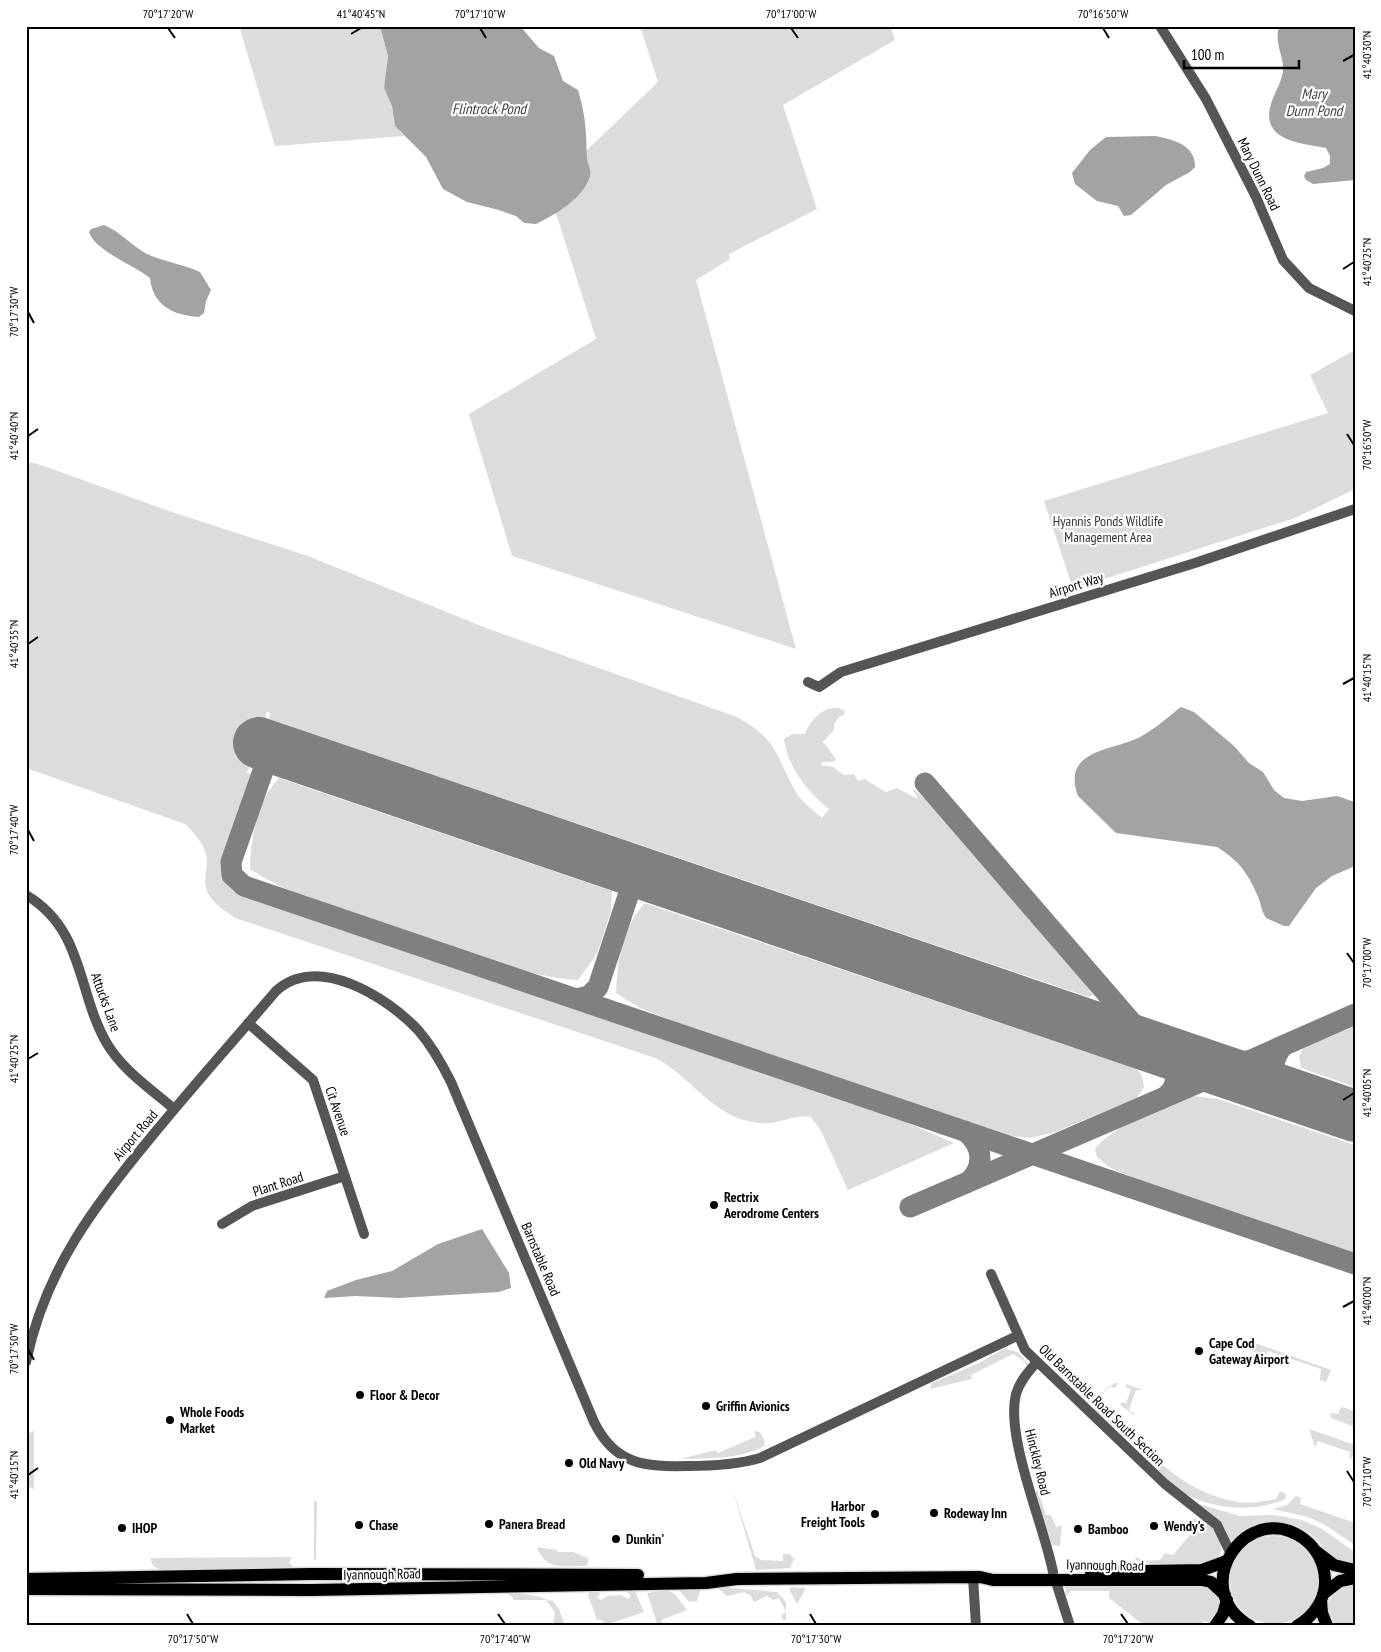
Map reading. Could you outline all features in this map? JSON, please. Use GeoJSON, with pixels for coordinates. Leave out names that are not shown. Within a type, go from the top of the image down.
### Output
{"type":"FeatureCollection","features":[{"type":"Feature","properties":{"kind":"main road"},"geometry":{"type":"LineString","coordinates":[[1215,1626],[1223,1614],[1226,1597],[1223,1578],[1229,1557],[1240,1542],[1249,1536],[1271,1530],[1282,1530],[1299,1536],[1334,1565],[1355,1570]]}},
{"type":"Feature","properties":{"kind":"main road"},"geometry":{"type":"LineString","coordinates":[[1316,1551],[1324,1572],[1322,1613],[1327,1626]]}},
{"type":"Feature","properties":{"kind":"main road","name":"Iyannough Road"},"geometry":{"type":"LineString","coordinates":[[26,1579],[438,1573],[707,1575],[738,1578],[977,1577],[993,1580],[1202,1570],[1229,1557]]}},
{"type":"Feature","properties":{"kind":"main road","name":"Iyannough Road"},"geometry":{"type":"LineString","coordinates":[[1054,1576],[1202,1580],[1211,1582],[1226,1597],[1236,1615],[1250,1626]]}},
{"type":"Feature","properties":{"kind":"main road","name":"Iyannough Road"},"geometry":{"type":"LineString","coordinates":[[26,1589],[500,1588],[706,1583],[738,1578]]}},
{"type":"Feature","properties":{"kind":"main road"},"geometry":{"type":"LineString","coordinates":[[1297,1626],[1312,1614],[1322,1597],[1340,1581],[1355,1578]]}},
{"type":"Feature","properties":{"kind":"main road"},"geometry":{"type":"LineString","coordinates":[[1234,1626],[1250,1626]]}},
{"type":"Feature","properties":{"kind":"street","name":"Mary Dunn Road"},"geometry":{"type":"LineString","coordinates":[[1160,26],[1206,98],[1256,197],[1283,260],[1309,288],[1355,311]]}},
{"type":"Feature","properties":{"kind":"street","name":"Airport Way"},"geometry":{"type":"LineString","coordinates":[[808,682],[819,687],[841,672],[1196,563],[1355,509]]}},
{"type":"Feature","properties":{"kind":"street","name":"Attucks Lane"},"geometry":{"type":"LineString","coordinates":[[26,895],[52,915],[67,937],[99,1027],[112,1052],[133,1074],[174,1109]]}},
{"type":"Feature","properties":{"kind":"street","name":"Airport Road"},"geometry":{"type":"LineString","coordinates":[[26,1362],[47,1292],[73,1240],[108,1190],[174,1109],[283,984],[301,976],[321,976]]}},
{"type":"Feature","properties":{"kind":"street","name":"Barnstable Road"},"geometry":{"type":"LineString","coordinates":[[321,976],[352,986],[390,1006],[418,1031],[438,1056],[454,1089],[590,1413],[608,1444],[634,1462],[661,1467],[719,1466],[746,1462],[774,1452],[1017,1336]]}},
{"type":"Feature","properties":{"kind":"street","name":"Cit Avenue"},"geometry":{"type":"LineString","coordinates":[[248,1023],[313,1080],[364,1234]]}},
{"type":"Feature","properties":{"kind":"street","name":"Plant Road"},"geometry":{"type":"LineString","coordinates":[[222,1224],[252,1206],[345,1176]]}},
{"type":"Feature","properties":{"kind":"street","name":"Old Barnstable Road South Section"},"geometry":{"type":"LineString","coordinates":[[991,1274],[1017,1336],[1025,1350],[1165,1484],[1217,1525],[1229,1557]]}},
{"type":"Feature","properties":{"kind":"street","name":"Hinckley Road"},"geometry":{"type":"LineString","coordinates":[[1037,1362],[1021,1381],[1017,1393],[1014,1414],[1017,1440],[1054,1576],[1070,1626]]}},
{"type":"Feature","properties":{"kind":"street"},"geometry":{"type":"LineString","coordinates":[[976,1626],[977,1577]]}},
{"type":"Feature","properties":{"kind":"green space"},"geometry":{"type":"Polygon","coordinates":[[[239,26],[380,26],[388,56],[384,88],[392,106],[395,126],[404,136],[275,146],[239,26]]]}},
{"type":"Feature","properties":{"kind":"green space"},"geometry":{"type":"Polygon","coordinates":[[[640,26],[890,26],[895,40],[783,105],[817,209],[729,254],[730,259],[696,280],[796,649],[512,556],[469,414],[596,339],[547,185],[658,82],[640,26]]]}},
{"type":"Feature","properties":{"kind":"green space","name":"Hyannis Ponds Wildlife Management Area"},"geometry":{"type":"Polygon","coordinates":[[[1355,350],[1355,489],[1295,518],[1073,589],[1044,501],[1328,413],[1310,375],[1355,350]]]}},
{"type":"Feature","properties":{"kind":"green space"},"geometry":{"type":"Polygon","coordinates":[[[26,462],[38,464],[172,512],[308,556],[486,628],[737,717],[751,725],[769,741],[797,794],[805,804],[822,818],[829,809],[806,787],[800,778],[789,758],[784,739],[792,734],[805,734],[807,728],[821,713],[827,709],[839,708],[845,711],[844,715],[840,716],[834,724],[834,730],[823,742],[836,759],[834,762],[822,762],[821,765],[833,767],[844,775],[854,774],[858,781],[864,779],[886,792],[897,788],[918,799],[912,788],[932,804],[1080,977],[1093,995],[1089,997],[1077,993],[269,719],[270,713],[267,712],[263,726],[265,727],[247,773],[251,774],[222,860],[223,876],[233,891],[884,1113],[954,1143],[848,1190],[821,1131],[811,1117],[798,1117],[771,1123],[758,1123],[742,1119],[727,1113],[715,1105],[681,1075],[655,1058],[235,918],[219,906],[209,895],[205,883],[207,860],[205,850],[185,824],[26,768],[26,462]]]}},
{"type":"Feature","properties":{"kind":"green space"},"geometry":{"type":"Polygon","coordinates":[[[279,778],[612,891],[611,910],[595,957],[578,980],[535,974],[492,962],[326,906],[268,880],[250,869],[252,845],[260,809],[271,788],[279,778]]]}},
{"type":"Feature","properties":{"kind":"green space"},"geometry":{"type":"Polygon","coordinates":[[[644,903],[1137,1069],[1142,1076],[1144,1087],[1137,1098],[1055,1132],[1030,1138],[1011,1136],[705,1034],[640,1008],[616,993],[618,965],[622,946],[634,917],[644,903]]]}},
{"type":"Feature","properties":{"kind":"green space"},"geometry":{"type":"Polygon","coordinates":[[[1355,1024],[1355,1087],[1301,1068],[1299,1057],[1303,1048],[1355,1024]]]}},
{"type":"Feature","properties":{"kind":"green space"},"geometry":{"type":"Polygon","coordinates":[[[1194,1096],[1218,1099],[1355,1145],[1355,1255],[1147,1184],[1109,1167],[1097,1157],[1095,1149],[1113,1133],[1156,1110],[1194,1096]]]}},
{"type":"Feature","properties":{"kind":"green space"},"geometry":{"type":"Polygon","coordinates":[[[1255,1343],[1331,1370],[1326,1382],[1320,1380],[1321,1369],[1268,1351],[1266,1356],[1253,1351],[1255,1343]]]}},
{"type":"Feature","properties":{"kind":"green space"},"geometry":{"type":"Polygon","coordinates":[[[1005,1348],[1019,1353],[1028,1364],[1027,1367],[1024,1361],[1013,1354],[971,1375],[972,1379],[930,1389],[932,1383],[981,1362],[1005,1348]]]}},
{"type":"Feature","properties":{"kind":"green space"},"geometry":{"type":"Polygon","coordinates":[[[1114,1383],[1118,1383],[1115,1388],[1110,1386],[1114,1383]]]}},
{"type":"Feature","properties":{"kind":"green space"},"geometry":{"type":"Polygon","coordinates":[[[1126,1384],[1143,1390],[1136,1390],[1129,1410],[1134,1415],[1120,1405],[1122,1402],[1126,1404],[1131,1389],[1126,1387],[1126,1384]]]}},
{"type":"Feature","properties":{"kind":"green space"},"geometry":{"type":"Polygon","coordinates":[[[1101,1395],[1099,1397],[1103,1402],[1100,1407],[1146,1451],[1180,1478],[1198,1489],[1217,1497],[1243,1503],[1276,1499],[1280,1491],[1286,1494],[1286,1499],[1258,1507],[1244,1508],[1215,1505],[1187,1495],[1167,1481],[1136,1447],[1095,1410],[1093,1402],[1101,1395]]]}},
{"type":"Feature","properties":{"kind":"green space"},"geometry":{"type":"Polygon","coordinates":[[[1341,1407],[1355,1411],[1355,1427],[1331,1418],[1330,1413],[1338,1414],[1341,1407]]]}},
{"type":"Feature","properties":{"kind":"green space"},"geometry":{"type":"Polygon","coordinates":[[[1309,1429],[1355,1445],[1352,1459],[1349,1458],[1350,1452],[1318,1441],[1315,1447],[1309,1429]]]}},
{"type":"Feature","properties":{"kind":"green space"},"geometry":{"type":"Polygon","coordinates":[[[34,1431],[34,1489],[26,1486],[26,1434],[34,1431]]]}},
{"type":"Feature","properties":{"kind":"green space"},"geometry":{"type":"Polygon","coordinates":[[[755,1431],[760,1432],[765,1442],[764,1446],[754,1451],[734,1456],[680,1459],[716,1450],[718,1453],[755,1437],[755,1431]]]}},
{"type":"Feature","properties":{"kind":"green space"},"geometry":{"type":"Polygon","coordinates":[[[1037,1490],[1044,1490],[1039,1494],[1046,1515],[1051,1515],[1056,1527],[1062,1525],[1060,1546],[1052,1545],[1035,1494],[1037,1490]]]}},
{"type":"Feature","properties":{"kind":"green space"},"geometry":{"type":"Polygon","coordinates":[[[733,1491],[755,1556],[761,1560],[783,1561],[783,1554],[790,1554],[794,1559],[790,1568],[756,1570],[733,1491]]]}},
{"type":"Feature","properties":{"kind":"green space"},"geometry":{"type":"Polygon","coordinates":[[[1296,1496],[1301,1498],[1300,1504],[1355,1523],[1355,1545],[1325,1525],[1308,1517],[1273,1509],[1287,1505],[1296,1496]]]}},
{"type":"Feature","properties":{"kind":"green space"},"geometry":{"type":"Polygon","coordinates":[[[316,1501],[316,1560],[314,1559],[314,1502],[316,1501]]]}},
{"type":"Feature","properties":{"kind":"green space"},"geometry":{"type":"Polygon","coordinates":[[[1199,1504],[1240,1516],[1274,1515],[1302,1520],[1322,1529],[1355,1552],[1355,1566],[1337,1559],[1305,1530],[1294,1525],[1272,1523],[1261,1525],[1240,1534],[1230,1541],[1224,1527],[1199,1504]]]}},
{"type":"Feature","properties":{"kind":"green space"},"geometry":{"type":"Polygon","coordinates":[[[1202,1517],[1213,1528],[1220,1540],[1221,1552],[1211,1564],[1159,1565],[1135,1560],[1137,1557],[1143,1561],[1160,1560],[1165,1553],[1173,1555],[1194,1530],[1193,1518],[1197,1520],[1202,1517]]]}},
{"type":"Feature","properties":{"kind":"green space"},"geometry":{"type":"Polygon","coordinates":[[[1274,1536],[1291,1539],[1305,1549],[1315,1563],[1318,1580],[1315,1597],[1305,1611],[1291,1621],[1274,1624],[1257,1621],[1243,1611],[1233,1597],[1230,1580],[1233,1563],[1243,1549],[1257,1539],[1274,1536]]]}},
{"type":"Feature","properties":{"kind":"green space"},"geometry":{"type":"Polygon","coordinates":[[[537,1547],[557,1550],[557,1552],[573,1552],[588,1558],[588,1564],[586,1566],[556,1566],[550,1564],[541,1555],[537,1547]]]}},
{"type":"Feature","properties":{"kind":"green space"},"geometry":{"type":"Polygon","coordinates":[[[292,1557],[289,1563],[293,1566],[290,1568],[161,1570],[153,1566],[150,1558],[292,1557]]]}},
{"type":"Feature","properties":{"kind":"green space"},"geometry":{"type":"Polygon","coordinates":[[[1355,1583],[1355,1626],[1334,1626],[1329,1619],[1327,1611],[1331,1598],[1341,1589],[1355,1583]]]}},
{"type":"Feature","properties":{"kind":"green space"},"geometry":{"type":"Polygon","coordinates":[[[1066,1586],[1205,1586],[1218,1597],[1220,1608],[1209,1623],[1204,1621],[1199,1626],[1145,1626],[1109,1598],[1109,1591],[1070,1591],[1066,1597],[1066,1586]]]}},
{"type":"Feature","properties":{"kind":"green space"},"geometry":{"type":"Polygon","coordinates":[[[721,1587],[777,1592],[786,1602],[786,1612],[779,1598],[773,1600],[767,1596],[754,1602],[751,1596],[744,1592],[727,1596],[720,1590],[721,1587]]]}},
{"type":"Feature","properties":{"kind":"green space"},"geometry":{"type":"Polygon","coordinates":[[[791,1587],[806,1588],[797,1604],[789,1589],[791,1587]]]}},
{"type":"Feature","properties":{"kind":"green space"},"geometry":{"type":"Polygon","coordinates":[[[677,1588],[701,1588],[697,1601],[689,1602],[677,1588]]]}},
{"type":"Feature","properties":{"kind":"green space"},"geometry":{"type":"Polygon","coordinates":[[[634,1589],[644,1612],[605,1625],[602,1620],[597,1620],[588,1595],[590,1591],[599,1590],[600,1594],[597,1598],[601,1600],[608,1596],[621,1595],[628,1599],[631,1595],[625,1591],[634,1589]]]}},
{"type":"Feature","properties":{"kind":"green space"},"geometry":{"type":"Polygon","coordinates":[[[667,1590],[675,1594],[687,1610],[661,1620],[663,1626],[658,1626],[647,1593],[667,1590]]]}},
{"type":"Feature","properties":{"kind":"green space"},"geometry":{"type":"Polygon","coordinates":[[[508,1594],[529,1595],[552,1600],[559,1609],[565,1626],[553,1626],[555,1612],[546,1600],[513,1600],[508,1594]]]}},
{"type":"Feature","properties":{"kind":"green space"},"geometry":{"type":"Polygon","coordinates":[[[786,1612],[786,1620],[783,1620],[781,1616],[786,1612]]]}},
{"type":"Feature","properties":{"kind":"water","name":"Flintrock Pond"},"geometry":{"type":"Polygon","coordinates":[[[380,26],[520,26],[539,48],[554,56],[563,81],[578,90],[584,116],[587,160],[590,172],[587,184],[582,192],[560,211],[536,224],[524,223],[516,216],[467,202],[443,189],[426,157],[395,126],[392,106],[384,88],[388,56],[380,26]]]}},
{"type":"Feature","properties":{"kind":"water","name":"Mary Dunn Pond"},"geometry":{"type":"Polygon","coordinates":[[[1279,26],[1355,26],[1355,180],[1313,184],[1306,180],[1304,176],[1306,172],[1323,168],[1330,164],[1330,156],[1326,148],[1294,142],[1277,133],[1271,126],[1269,116],[1271,104],[1283,71],[1278,45],[1279,26]]]}},
{"type":"Feature","properties":{"kind":"water"},"geometry":{"type":"Polygon","coordinates":[[[1155,136],[1182,144],[1192,153],[1195,167],[1190,172],[1166,185],[1131,215],[1124,216],[1118,206],[1097,201],[1075,184],[1072,173],[1090,150],[1106,137],[1155,136]]]}},
{"type":"Feature","properties":{"kind":"water"},"geometry":{"type":"Polygon","coordinates":[[[104,225],[116,231],[147,254],[200,272],[211,290],[206,301],[204,313],[199,317],[181,314],[160,302],[155,296],[150,278],[107,251],[93,239],[89,232],[91,229],[104,225]]]}},
{"type":"Feature","properties":{"kind":"water"},"geometry":{"type":"Polygon","coordinates":[[[1181,707],[1194,712],[1234,746],[1249,763],[1263,772],[1274,790],[1284,798],[1302,801],[1337,796],[1355,802],[1355,866],[1332,876],[1316,888],[1289,926],[1284,926],[1266,918],[1255,890],[1243,869],[1217,847],[1116,833],[1078,796],[1075,781],[1077,769],[1083,760],[1104,749],[1140,737],[1181,707]]]}},
{"type":"Feature","properties":{"kind":"water"},"geometry":{"type":"Polygon","coordinates":[[[482,1229],[509,1273],[511,1288],[499,1292],[399,1298],[356,1296],[324,1298],[327,1291],[356,1280],[392,1271],[438,1244],[482,1229]]]}},
{"type":"Feature","properties":{"kind":"taxiway"},"geometry":{"type":"LineString","coordinates":[[271,748],[231,862],[232,875],[244,886],[1355,1264]]}},
{"type":"Feature","properties":{"kind":"taxiway"},"geometry":{"type":"LineString","coordinates":[[925,783],[1153,1047]]}},
{"type":"Feature","properties":{"kind":"taxiway"},"geometry":{"type":"LineString","coordinates":[[576,999],[589,996],[598,987],[630,890],[629,878],[616,864]]}},
{"type":"Feature","properties":{"kind":"taxiway"},"geometry":{"type":"LineString","coordinates":[[630,890],[642,881],[658,878]]}},
{"type":"Feature","properties":{"kind":"taxiway"},"geometry":{"type":"LineString","coordinates":[[1205,1065],[1227,1065],[1251,1060],[1355,1014]]}},
{"type":"Feature","properties":{"kind":"taxiway"},"geometry":{"type":"LineString","coordinates":[[1284,1045],[1276,1057],[1274,1069],[1278,1081],[1287,1093]]}},
{"type":"Feature","properties":{"kind":"taxiway"},"geometry":{"type":"LineString","coordinates":[[1159,1049],[1169,1060],[1176,1079],[1171,1091],[1165,1097]]}},
{"type":"Feature","properties":{"kind":"taxiway"},"geometry":{"type":"LineString","coordinates":[[910,1207],[1200,1082],[1220,1077],[1247,1079]]}},
{"type":"Feature","properties":{"kind":"taxiway"},"geometry":{"type":"LineString","coordinates":[[965,1131],[976,1143],[980,1157],[977,1171],[967,1183]]}},
{"type":"Feature","properties":{"kind":"runway"},"geometry":{"type":"LineString","coordinates":[[259,743],[1355,1116]]}},
{"type":"Feature","properties":{"kind":"place","name":"Rectrix Aerodrome Centers"},"geometry":{"type":"Point","coordinates":[714,1205]}},
{"type":"Feature","properties":{"kind":"place","name":"Cape Cod Gateway Airport"},"geometry":{"type":"Point","coordinates":[1199,1351]}},
{"type":"Feature","properties":{"kind":"place","name":"Floor & Decor"},"geometry":{"type":"Point","coordinates":[360,1395]}},
{"type":"Feature","properties":{"kind":"place","name":"Griffin Avionics"},"geometry":{"type":"Point","coordinates":[706,1406]}},
{"type":"Feature","properties":{"kind":"place","name":"Whole Foods Market"},"geometry":{"type":"Point","coordinates":[170,1420]}},
{"type":"Feature","properties":{"kind":"place","name":"Old Navy"},"geometry":{"type":"Point","coordinates":[569,1463]}},
{"type":"Feature","properties":{"kind":"place","name":"Rodeway Inn"},"geometry":{"type":"Point","coordinates":[934,1513]}},
{"type":"Feature","properties":{"kind":"place","name":"Harbor Freight Tools"},"geometry":{"type":"Point","coordinates":[875,1514]}},
{"type":"Feature","properties":{"kind":"place","name":"Panera Bread"},"geometry":{"type":"Point","coordinates":[489,1524]}},
{"type":"Feature","properties":{"kind":"place","name":"Chase"},"geometry":{"type":"Point","coordinates":[359,1525]}},
{"type":"Feature","properties":{"kind":"place","name":"Wendy's"},"geometry":{"type":"Point","coordinates":[1154,1526]}},
{"type":"Feature","properties":{"kind":"place","name":"IHOP"},"geometry":{"type":"Point","coordinates":[122,1528]}},
{"type":"Feature","properties":{"kind":"place","name":"Bamboo"},"geometry":{"type":"Point","coordinates":[1078,1529]}},
{"type":"Feature","properties":{"kind":"place","name":"Dunkin'"},"geometry":{"type":"Point","coordinates":[616,1539]}}]}
